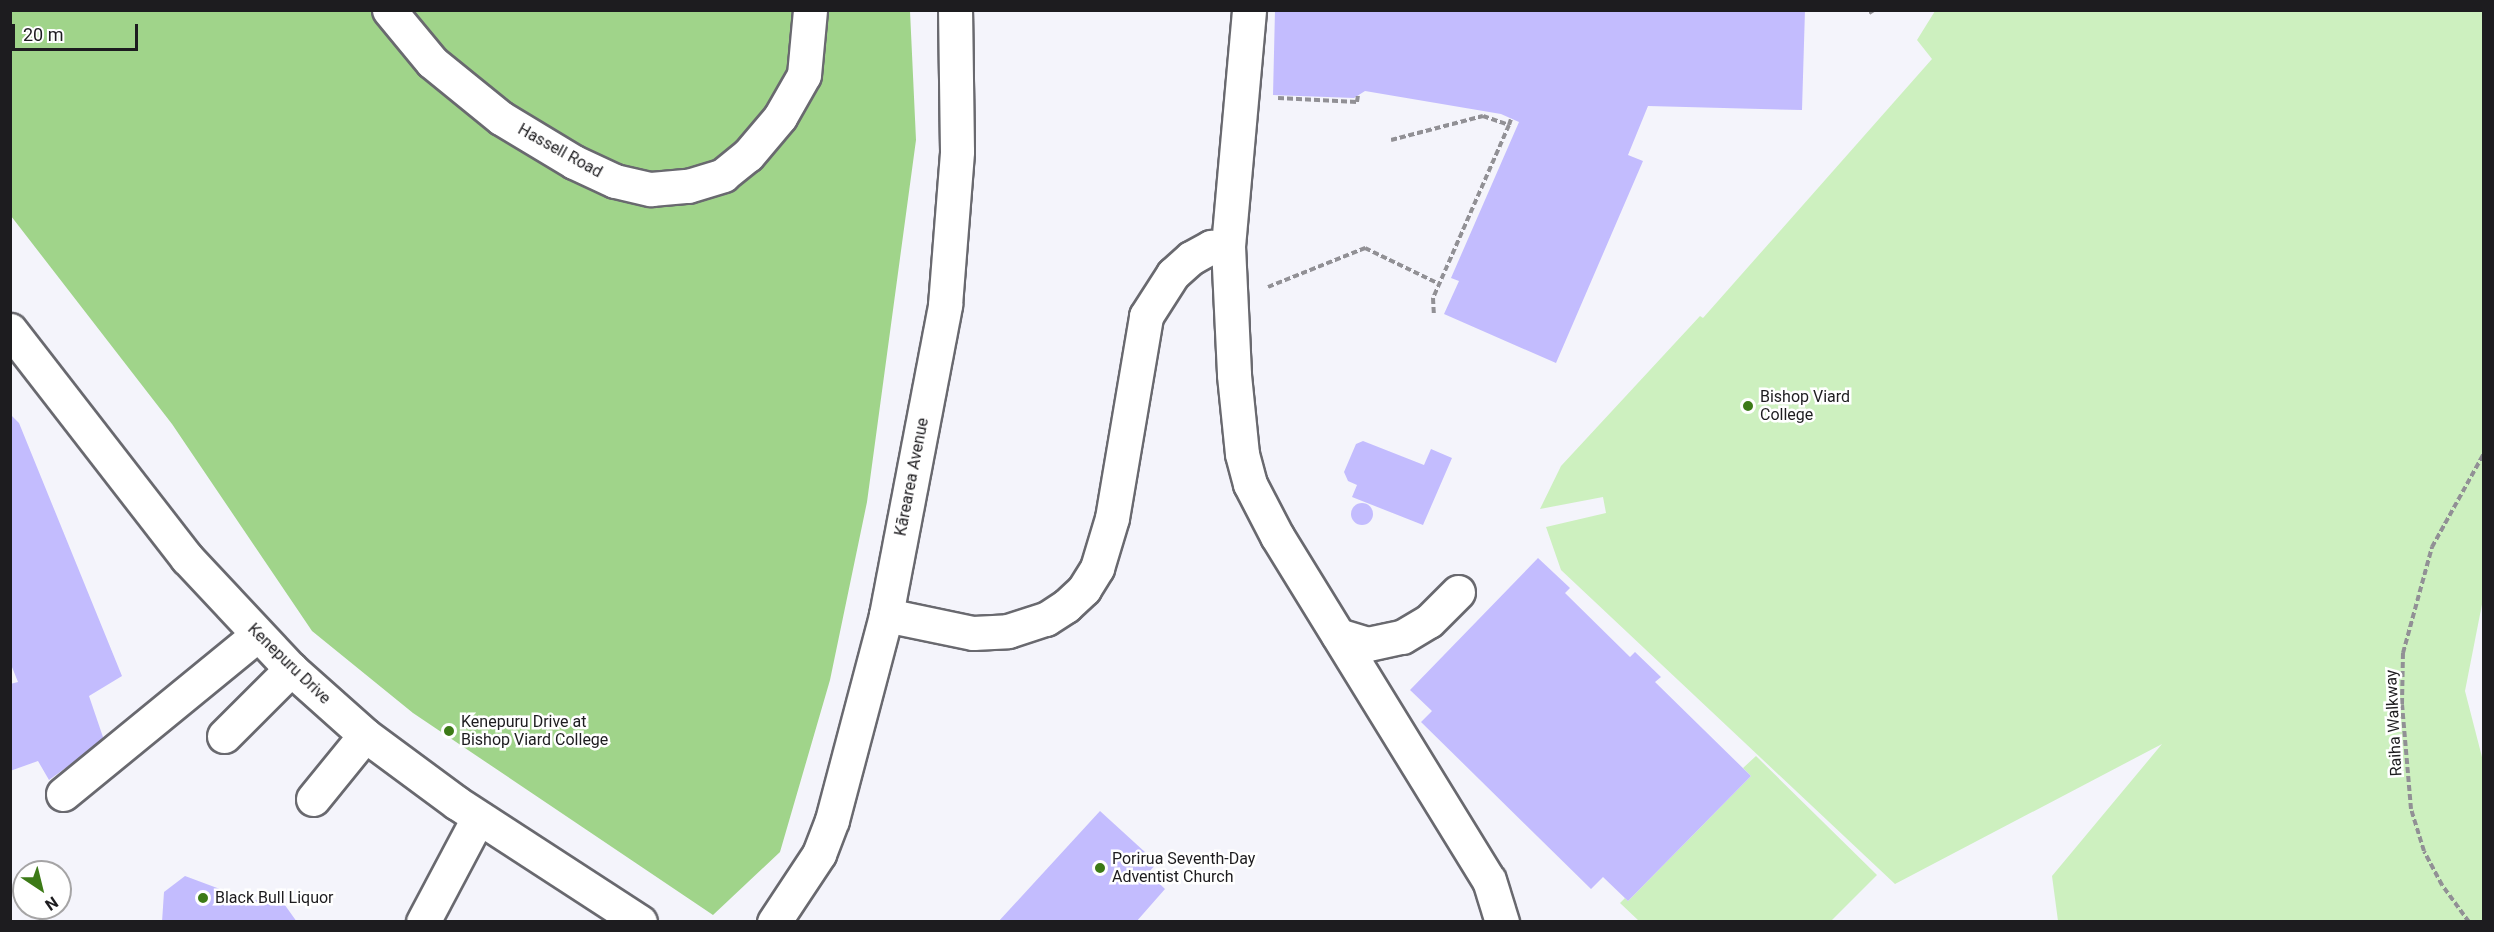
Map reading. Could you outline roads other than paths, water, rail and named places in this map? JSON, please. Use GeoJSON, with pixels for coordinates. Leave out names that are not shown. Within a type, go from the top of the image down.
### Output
{"type":"FeatureCollection","features":[{"type":"Feature","properties":{"kind":"street","name":"Hassell Road"},"geometry":{"type":"LineString","coordinates":[[389,10],[432,62],[501,118],[574,162],[615,181],[651,189],[688,186],[723,175],[748,155],[780,117],[804,75],[810,10]]}},
{"type":"Feature","properties":{"kind":"street","name":"Kārearea Avenue"},"geometry":{"type":"LineString","coordinates":[[774,921],[819,854],[832,820],[886,615],[945,305],[957,151],[955,10]]}},
{"type":"Feature","properties":{"kind":"street"},"geometry":{"type":"LineString","coordinates":[[1249,10],[1228,246],[1242,454],[1250,484],[1338,635],[1489,880],[1502,921]]}},
{"type":"Feature","properties":{"kind":"street"},"geometry":{"type":"LineString","coordinates":[[886,615],[973,633],[1008,632],[1046,619],[1084,589],[1097,568],[1110,527],[1146,316],[1168,281],[1191,258],[1211,247],[1228,246]]}},
{"type":"Feature","properties":{"kind":"street","name":"Kenepuru Drive"},"geometry":{"type":"LineString","coordinates":[[10,330],[187,558],[291,669],[365,735],[478,818],[640,921]]}},
{"type":"Feature","properties":{"kind":"street"},"geometry":{"type":"LineString","coordinates":[[1338,635],[1368,644],[1402,637],[1429,621],[1458,592]]}},
{"type":"Feature","properties":{"kind":"street"},"geometry":{"type":"LineString","coordinates":[[63,794],[257,635]]}},
{"type":"Feature","properties":{"kind":"street"},"geometry":{"type":"LineString","coordinates":[[224,736],[291,669]]}},
{"type":"Feature","properties":{"kind":"street"},"geometry":{"type":"LineString","coordinates":[[313,799],[365,735]]}},
{"type":"Feature","properties":{"kind":"street"},"geometry":{"type":"LineString","coordinates":[[423,921],[478,818]]}},
{"type":"Feature","properties":{"kind":"place","name":"Bishop Viard College"},"geometry":{"type":"Point","coordinates":[1748,406]}},
{"type":"Feature","properties":{"kind":"place","name":"Kenepuru Drive at Bishop Viard College"},"geometry":{"type":"Point","coordinates":[449,731]}},
{"type":"Feature","properties":{"kind":"place","name":"Porirua Seventh-Day Adventist Church"},"geometry":{"type":"Point","coordinates":[1100,868]}},
{"type":"Feature","properties":{"kind":"place","name":"Black Bull Liquor"},"geometry":{"type":"Point","coordinates":[203,898]}}]}
